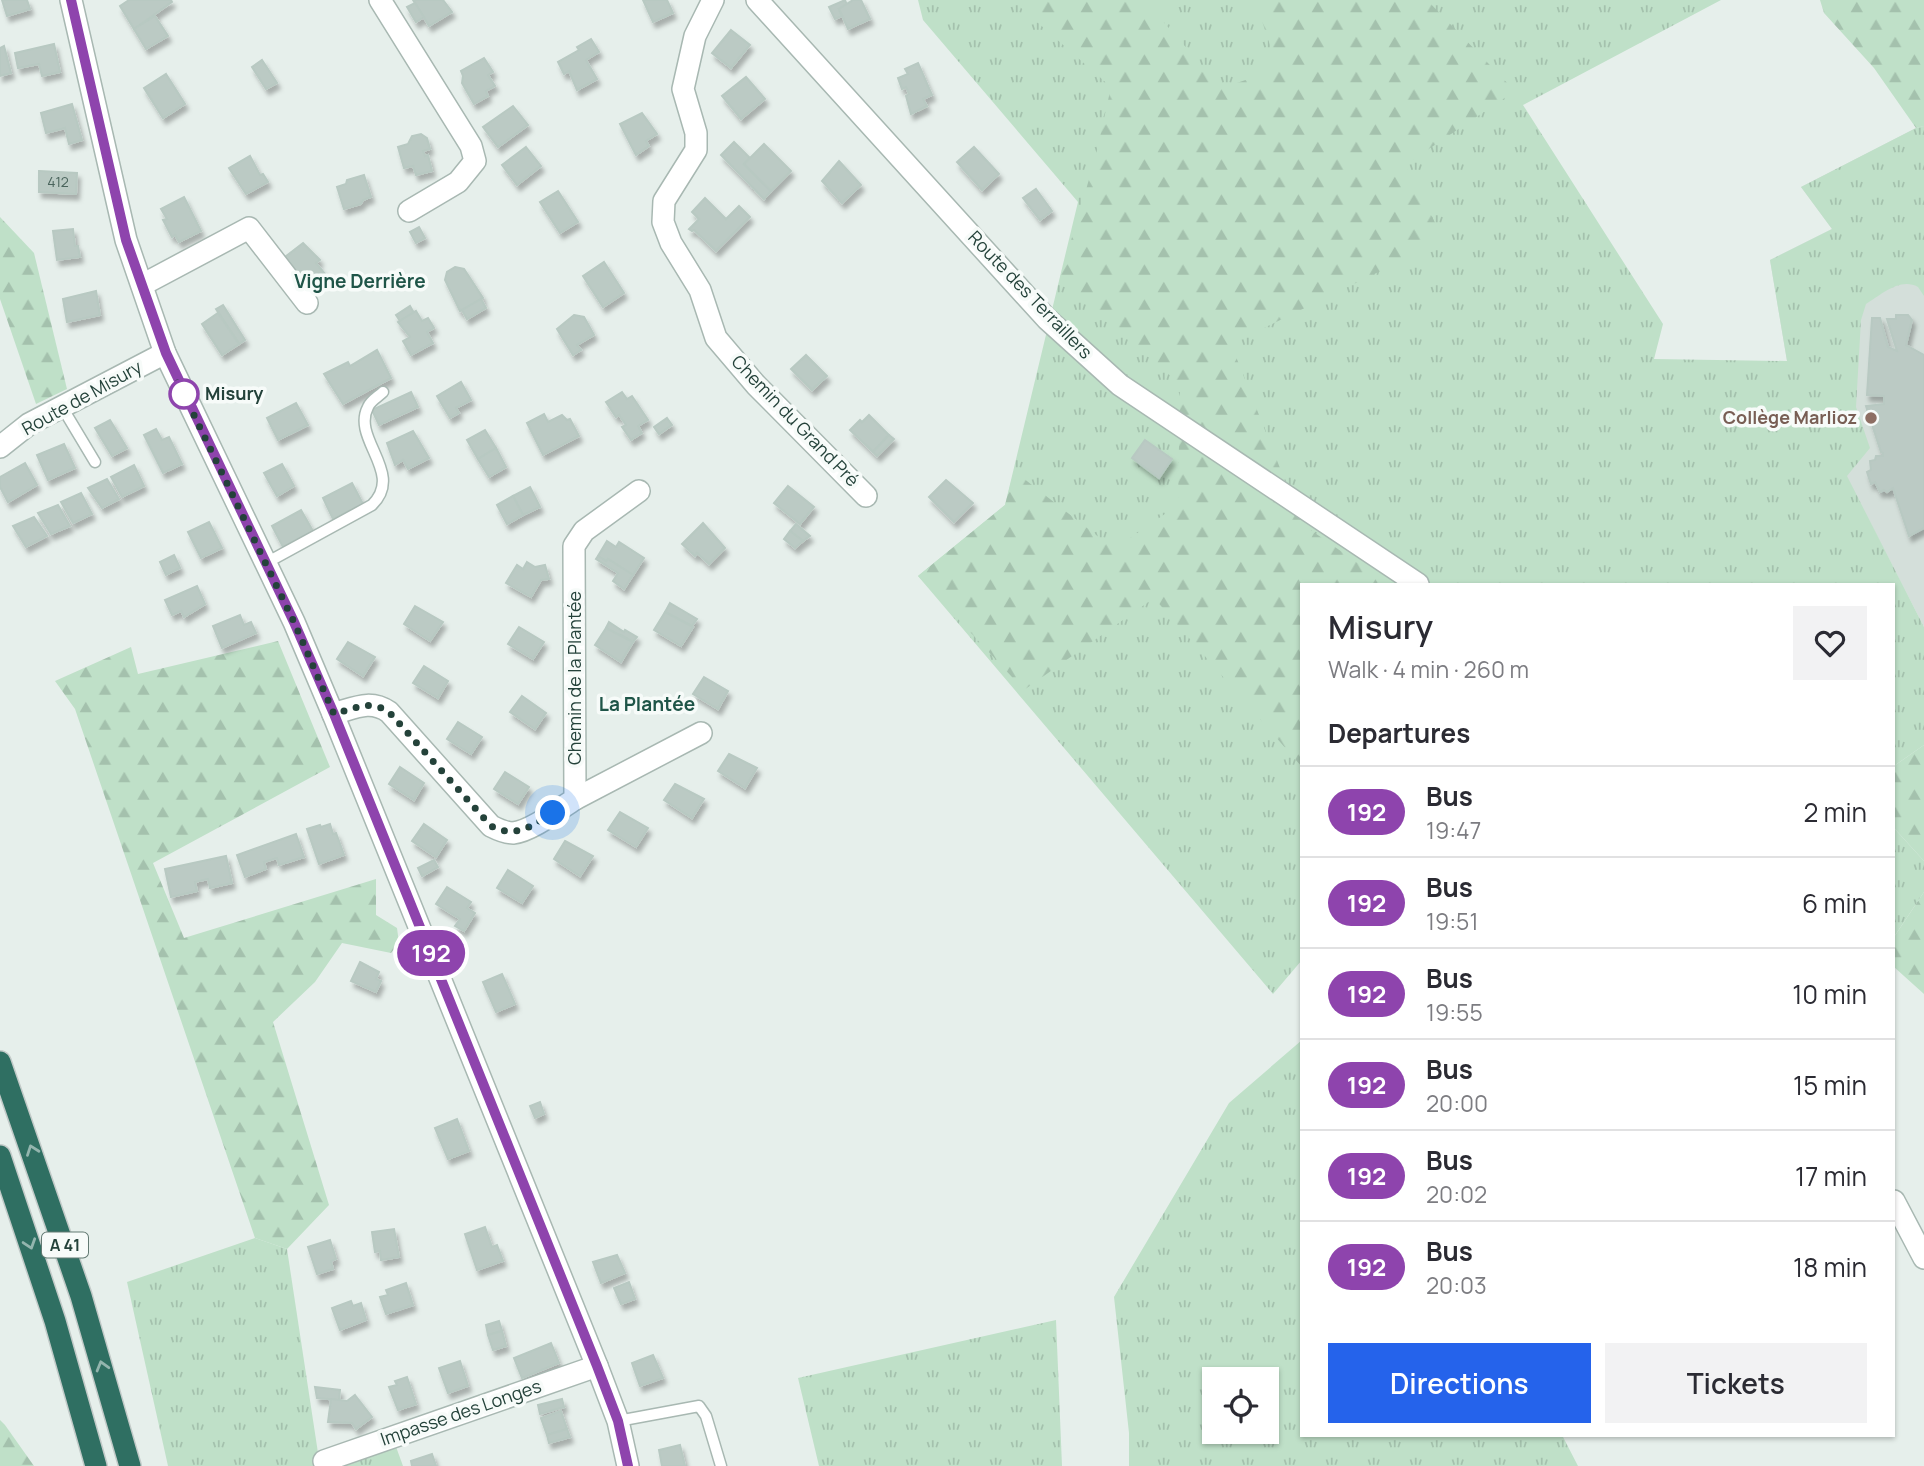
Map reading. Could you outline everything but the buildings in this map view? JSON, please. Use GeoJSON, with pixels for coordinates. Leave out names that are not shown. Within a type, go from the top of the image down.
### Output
{"type":"FeatureCollection","features":[{"type":"Feature","properties":{"kind":"highway","name":"A 41"},"geometry":{"type":"LineString","coordinates":[[0,1062],[54,1212],[130,1466]]}},
{"type":"Feature","properties":{"kind":"highway","name":"A 41"},"geometry":{"type":"LineString","coordinates":[[0,1156],[55,1321],[96,1466]]}},
{"type":"Feature","properties":{"kind":"street"},"geometry":{"type":"LineString","coordinates":[[71,0],[126,240],[166,353],[334,714],[597,1366],[618,1421],[628,1466]]}},
{"type":"Feature","properties":{"kind":"street"},"geometry":{"type":"LineString","coordinates":[[380,0],[471,146],[475,162],[458,182],[409,211]]}},
{"type":"Feature","properties":{"kind":"street","name":"Chemin du Grand Pré"},"geometry":{"type":"LineString","coordinates":[[713,0],[695,36],[683,89],[696,133],[696,150],[664,201],[663,222],[671,243],[700,290],[716,338],[756,385],[866,496]]}},
{"type":"Feature","properties":{"kind":"street","name":"Route des Terraillers"},"geometry":{"type":"LineString","coordinates":[[757,0],[1047,318],[1120,385],[1417,583]]}},
{"type":"Feature","properties":{"kind":"street"},"geometry":{"type":"LineString","coordinates":[[142,285],[249,228],[307,303]]}},
{"type":"Feature","properties":{"kind":"street","name":"Route de Misury"},"geometry":{"type":"LineString","coordinates":[[0,447],[29,424],[166,353]]}},
{"type":"Feature","properties":{"kind":"street","name":"Chemin de la Plantée"},"geometry":{"type":"LineString","coordinates":[[575,799],[574,546],[584,531],[639,491]]}},
{"type":"Feature","properties":{"kind":"street"},"geometry":{"type":"LineString","coordinates":[[334,714],[379,705],[389,712],[491,826],[513,833],[527,828],[575,799],[701,733]]}},
{"type":"Feature","properties":{"kind":"street"},"geometry":{"type":"LineString","coordinates":[[1895,1204],[1924,1258]]}},
{"type":"Feature","properties":{"kind":"street","name":"Impasse des Longes"},"geometry":{"type":"LineString","coordinates":[[324,1461],[597,1366]]}},
{"type":"Feature","properties":{"kind":"lane"},"geometry":{"type":"LineString","coordinates":[[266,563],[372,505],[382,496],[383,480],[364,419],[368,405],[383,392]]}},
{"type":"Feature","properties":{"kind":"lane"},"geometry":{"type":"LineString","coordinates":[[62,407],[95,462]]}},
{"type":"Feature","properties":{"kind":"lane"},"geometry":{"type":"LineString","coordinates":[[618,1421],[699,1406],[706,1416],[721,1466]]}},
{"type":"Feature","properties":{"kind":"shaded area","name":"Collège Marlioz"},"geometry":{"type":"Polygon","coordinates":[[[1924,126],[1924,627],[1787,361],[1770,260],[1832,229],[1801,187],[1924,126]]]}},
{"type":"Feature","properties":{"kind":"green space"},"geometry":{"type":"Polygon","coordinates":[[[918,0],[1721,0],[1523,105],[1663,324],[1654,359],[1787,361],[1770,260],[1832,229],[1801,187],[1924,126],[1924,296],[1918,287],[1904,284],[1891,288],[1866,304],[1861,320],[1856,407],[1870,448],[1847,476],[1924,627],[1924,745],[1895,765],[1895,583],[1300,583],[1300,962],[1273,994],[918,576],[1005,505],[1078,202],[923,20],[918,0]]]}},
{"type":"Feature","properties":{"kind":"green space"},"geometry":{"type":"Polygon","coordinates":[[[1012,0],[1144,0],[1222,88],[1278,69],[1255,0],[1427,0],[1515,91],[1405,165],[1444,240],[1231,344],[1302,524],[1387,583],[1300,583],[1300,765],[1154,598],[1024,690],[918,576],[1005,505],[1014,471],[1114,549],[1178,505],[1180,384],[1060,278],[1095,159],[1111,87],[1012,0]]]}},
{"type":"Feature","properties":{"kind":"green space"},"geometry":{"type":"Polygon","coordinates":[[[1820,0],[1924,0],[1924,126],[1916,128],[1874,68],[1824,13],[1820,0]]]}},
{"type":"Feature","properties":{"kind":"green space"},"geometry":{"type":"Polygon","coordinates":[[[0,217],[34,253],[67,389],[36,404],[0,299],[0,217]]]}},
{"type":"Feature","properties":{"kind":"green space"},"geometry":{"type":"Polygon","coordinates":[[[278,641],[330,767],[153,863],[184,938],[376,879],[376,915],[397,928],[399,943],[391,953],[342,943],[315,982],[273,1022],[329,1205],[287,1249],[255,1238],[75,709],[55,681],[131,647],[138,674],[278,641]]]}},
{"type":"Feature","properties":{"kind":"green space"},"geometry":{"type":"Polygon","coordinates":[[[1924,745],[1924,861],[1895,829],[1895,765],[1924,745]]]}},
{"type":"Feature","properties":{"kind":"green space"},"geometry":{"type":"Polygon","coordinates":[[[1895,829],[1924,861],[1924,892],[1895,936],[1895,829]]]}},
{"type":"Feature","properties":{"kind":"green space"},"geometry":{"type":"Polygon","coordinates":[[[1924,892],[1924,994],[1895,968],[1895,936],[1924,892]]]}},
{"type":"Feature","properties":{"kind":"green space"},"geometry":{"type":"Polygon","coordinates":[[[1300,1042],[1300,1437],[1563,1437],[1578,1466],[1129,1466],[1129,1433],[1114,1297],[1229,1103],[1300,1042]]]}},
{"type":"Feature","properties":{"kind":"green space"},"geometry":{"type":"Polygon","coordinates":[[[255,1238],[287,1249],[320,1466],[168,1466],[127,1282],[255,1238]]]}},
{"type":"Feature","properties":{"kind":"green space"},"geometry":{"type":"Polygon","coordinates":[[[1056,1320],[1062,1466],[819,1466],[798,1378],[1056,1320]]]}},
{"type":"Feature","properties":{"kind":"green space"},"geometry":{"type":"Polygon","coordinates":[[[0,1420],[5,1425],[34,1466],[0,1466],[0,1420]]]}},
{"type":"Feature","properties":{"kind":"green space"},"geometry":{"type":"Polygon","coordinates":[[[395,1444],[403,1466],[323,1466],[395,1444]]]}},
{"type":"Feature","properties":{"kind":"bus line","name":"192"},"geometry":{"type":"LineString","coordinates":[[71,0],[126,240],[166,353],[294,622],[334,714],[597,1366],[618,1421],[628,1466]]}},
{"type":"Feature","properties":{"kind":"place","name":"Misury"},"geometry":{"type":"Point","coordinates":[184,394]}},
{"type":"Feature","properties":{"kind":"place","name":"Collège Marlioz"},"geometry":{"type":"Point","coordinates":[1871,418]}},
{"type":"Feature","properties":{"kind":"district","name":"Vigne Derrière"},"geometry":{"type":"Point","coordinates":[360,281]}},
{"type":"Feature","properties":{"kind":"district","name":"La Plantée"},"geometry":{"type":"Point","coordinates":[647,704]}},
{"type":"Feature","properties":{"kind":"route"},"geometry":{"type":"LineString","coordinates":[[184,394],[178,382],[294,622],[334,714],[369,705],[379,705],[389,712],[491,826],[500,831],[513,833],[553,813]]}}]}
